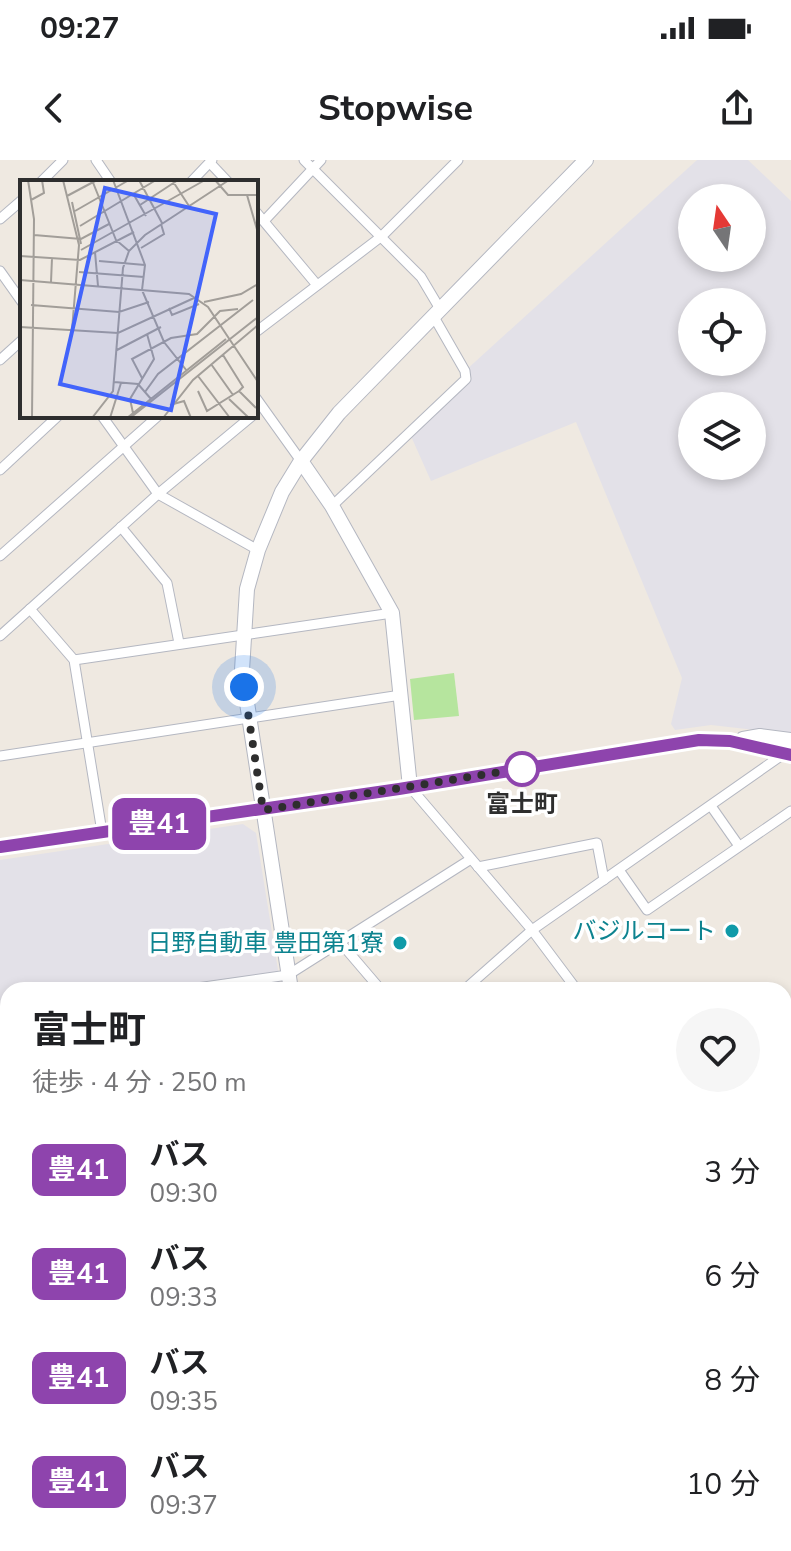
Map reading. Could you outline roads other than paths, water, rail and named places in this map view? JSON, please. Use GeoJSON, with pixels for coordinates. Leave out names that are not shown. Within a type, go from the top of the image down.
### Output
{"type":"FeatureCollection","features":[{"type":"Feature","properties":{"kind":"street"},"geometry":{"type":"LineString","coordinates":[[43,180],[63,160]]}},
{"type":"Feature","properties":{"kind":"street"},"geometry":{"type":"LineString","coordinates":[[96,160],[110,180]]}},
{"type":"Feature","properties":{"kind":"street"},"geometry":{"type":"LineString","coordinates":[[304,160],[421,277],[466,379],[332,506]]}},
{"type":"Feature","properties":{"kind":"street"},"geometry":{"type":"LineString","coordinates":[[264,221],[321,160]]}},
{"type":"Feature","properties":{"kind":"street"},"geometry":{"type":"LineString","coordinates":[[258,330],[382,236],[458,160]]}},
{"type":"Feature","properties":{"kind":"street"},"geometry":{"type":"LineString","coordinates":[[289,982],[242,670],[247,589],[258,550],[282,492],[301,461],[339,413],[586,160]]}},
{"type":"Feature","properties":{"kind":"street"},"geometry":{"type":"LineString","coordinates":[[193,180],[211,161],[226,180]]}},
{"type":"Feature","properties":{"kind":"street"},"geometry":{"type":"LineString","coordinates":[[0,219],[20,202]]}},
{"type":"Feature","properties":{"kind":"street"},"geometry":{"type":"LineString","coordinates":[[258,214],[317,285]]}},
{"type":"Feature","properties":{"kind":"street"},"geometry":{"type":"LineString","coordinates":[[0,271],[20,299]]}},
{"type":"Feature","properties":{"kind":"street"},"geometry":{"type":"LineString","coordinates":[[0,360],[20,342]]}},
{"type":"Feature","properties":{"kind":"street"},"geometry":{"type":"LineString","coordinates":[[258,413],[301,461],[332,506],[392,613],[410,787],[532,930],[571,982]]}},
{"type":"Feature","properties":{"kind":"street"},"geometry":{"type":"LineString","coordinates":[[0,470],[56,418]]}},
{"type":"Feature","properties":{"kind":"street"},"geometry":{"type":"LineString","coordinates":[[103,418],[158,494],[258,550]]}},
{"type":"Feature","properties":{"kind":"street"},"geometry":{"type":"LineString","coordinates":[[0,556],[156,418]]}},
{"type":"Feature","properties":{"kind":"street"},"geometry":{"type":"LineString","coordinates":[[0,636],[158,494],[250,418]]}},
{"type":"Feature","properties":{"kind":"street"},"geometry":{"type":"LineString","coordinates":[[121,527],[167,583],[179,643]]}},
{"type":"Feature","properties":{"kind":"street"},"geometry":{"type":"LineString","coordinates":[[30,609],[74,660],[102,832]]}},
{"type":"Feature","properties":{"kind":"street"},"geometry":{"type":"LineString","coordinates":[[74,660],[392,613]]}},
{"type":"Feature","properties":{"kind":"street"},"geometry":{"type":"LineString","coordinates":[[0,756],[401,695]]}},
{"type":"Feature","properties":{"kind":"street"},"geometry":{"type":"LineString","coordinates":[[0,847],[263,810],[674,743],[730,741],[760,736],[789,749],[532,930],[473,982]]}},
{"type":"Feature","properties":{"kind":"street"},"geometry":{"type":"LineString","coordinates":[[711,806],[739,846]]}},
{"type":"Feature","properties":{"kind":"street"},"geometry":{"type":"LineString","coordinates":[[619,870],[647,910],[791,811]]}},
{"type":"Feature","properties":{"kind":"street"},"geometry":{"type":"LineString","coordinates":[[239,982],[288,975],[475,863],[597,843],[604,880]]}},
{"type":"Feature","properties":{"kind":"street"},"geometry":{"type":"LineString","coordinates":[[340,942],[374,982]]}},
{"type":"Feature","properties":{"kind":"place","name":"富士町"},"geometry":{"type":"Point","coordinates":[522,769]}},
{"type":"Feature","properties":{"kind":"place","name":"バジルコート"},"geometry":{"type":"Point","coordinates":[732,931]}},
{"type":"Feature","properties":{"kind":"place","name":"日野自動車 豊田第1寮"},"geometry":{"type":"Point","coordinates":[400,943]}}]}
